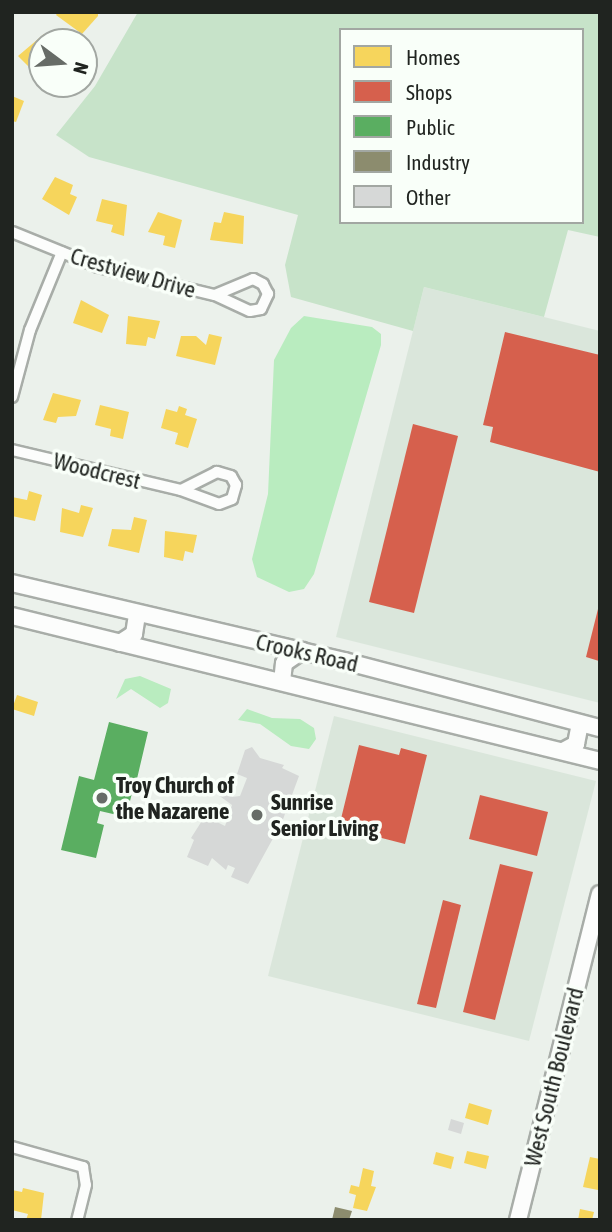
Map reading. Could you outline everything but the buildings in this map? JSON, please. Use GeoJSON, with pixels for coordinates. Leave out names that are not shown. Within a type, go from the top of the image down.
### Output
{"type":"FeatureCollection","features":[{"type":"Feature","properties":{"kind":"main road","name":"Crooks Road"},"geometry":{"type":"LineString","coordinates":[[12,583],[302,651],[600,728]]}},
{"type":"Feature","properties":{"kind":"main road"},"geometry":{"type":"LineString","coordinates":[[120,643],[134,634],[137,614]]}},
{"type":"Feature","properties":{"kind":"main road","name":"Crooks Road"},"geometry":{"type":"LineString","coordinates":[[12,616],[600,761]]}},
{"type":"Feature","properties":{"kind":"main road"},"geometry":{"type":"LineString","coordinates":[[282,682],[284,663],[302,651]]}},
{"type":"Feature","properties":{"kind":"main road"},"geometry":{"type":"LineString","coordinates":[[563,751],[576,744],[579,723]]}},
{"type":"Feature","properties":{"kind":"main road","name":"West South Boulevard"},"geometry":{"type":"LineString","coordinates":[[517,1220],[600,894]]}},
{"type":"Feature","properties":{"kind":"street","name":"Crestview Drive"},"geometry":{"type":"LineString","coordinates":[[12,232],[114,272],[215,295]]}},
{"type":"Feature","properties":{"kind":"street"},"geometry":{"type":"LineString","coordinates":[[12,397],[30,330],[62,252]]}},
{"type":"Feature","properties":{"kind":"street","name":"Woodcrest"},"geometry":{"type":"LineString","coordinates":[[12,450],[181,490],[219,504],[232,499],[236,485],[231,476],[217,472],[181,490]]}},
{"type":"Feature","properties":{"kind":"street"},"geometry":{"type":"LineString","coordinates":[[12,1147],[71,1161],[85,1171],[77,1220]]}},
{"type":"Feature","properties":{"kind":"shaded area"},"geometry":{"type":"Polygon","coordinates":[[[138,12],[600,12],[600,237],[568,230],[544,317],[424,287],[413,331],[291,297],[285,265],[298,215],[89,157],[56,135],[85,98],[98,98],[98,81],[138,12]]]}},
{"type":"Feature","properties":{"kind":"shaded area"},"geometry":{"type":"Polygon","coordinates":[[[424,287],[600,331],[600,703],[336,637],[424,287]]]}},
{"type":"Feature","properties":{"kind":"shaded area"},"geometry":{"type":"Polygon","coordinates":[[[304,316],[372,327],[381,334],[381,345],[314,574],[304,589],[289,592],[257,577],[252,559],[268,494],[274,360],[291,328],[304,316]]]}},
{"type":"Feature","properties":{"kind":"shaded area"},"geometry":{"type":"Polygon","coordinates":[[[140,676],[171,689],[168,703],[160,708],[131,689],[116,699],[125,679],[140,676]]]}},
{"type":"Feature","properties":{"kind":"shaded area"},"geometry":{"type":"Polygon","coordinates":[[[247,709],[272,718],[300,719],[314,728],[316,739],[309,749],[291,746],[260,724],[238,720],[247,709]]]}},
{"type":"Feature","properties":{"kind":"shaded area"},"geometry":{"type":"Polygon","coordinates":[[[334,716],[596,781],[529,1041],[268,976],[334,716]]]}},
{"type":"Feature","properties":{"kind":"place","name":"Troy Church of the Nazarene"},"geometry":{"type":"Point","coordinates":[102,798]}},
{"type":"Feature","properties":{"kind":"place","name":"Sunrise Senior Living"},"geometry":{"type":"Point","coordinates":[257,815]}}]}
